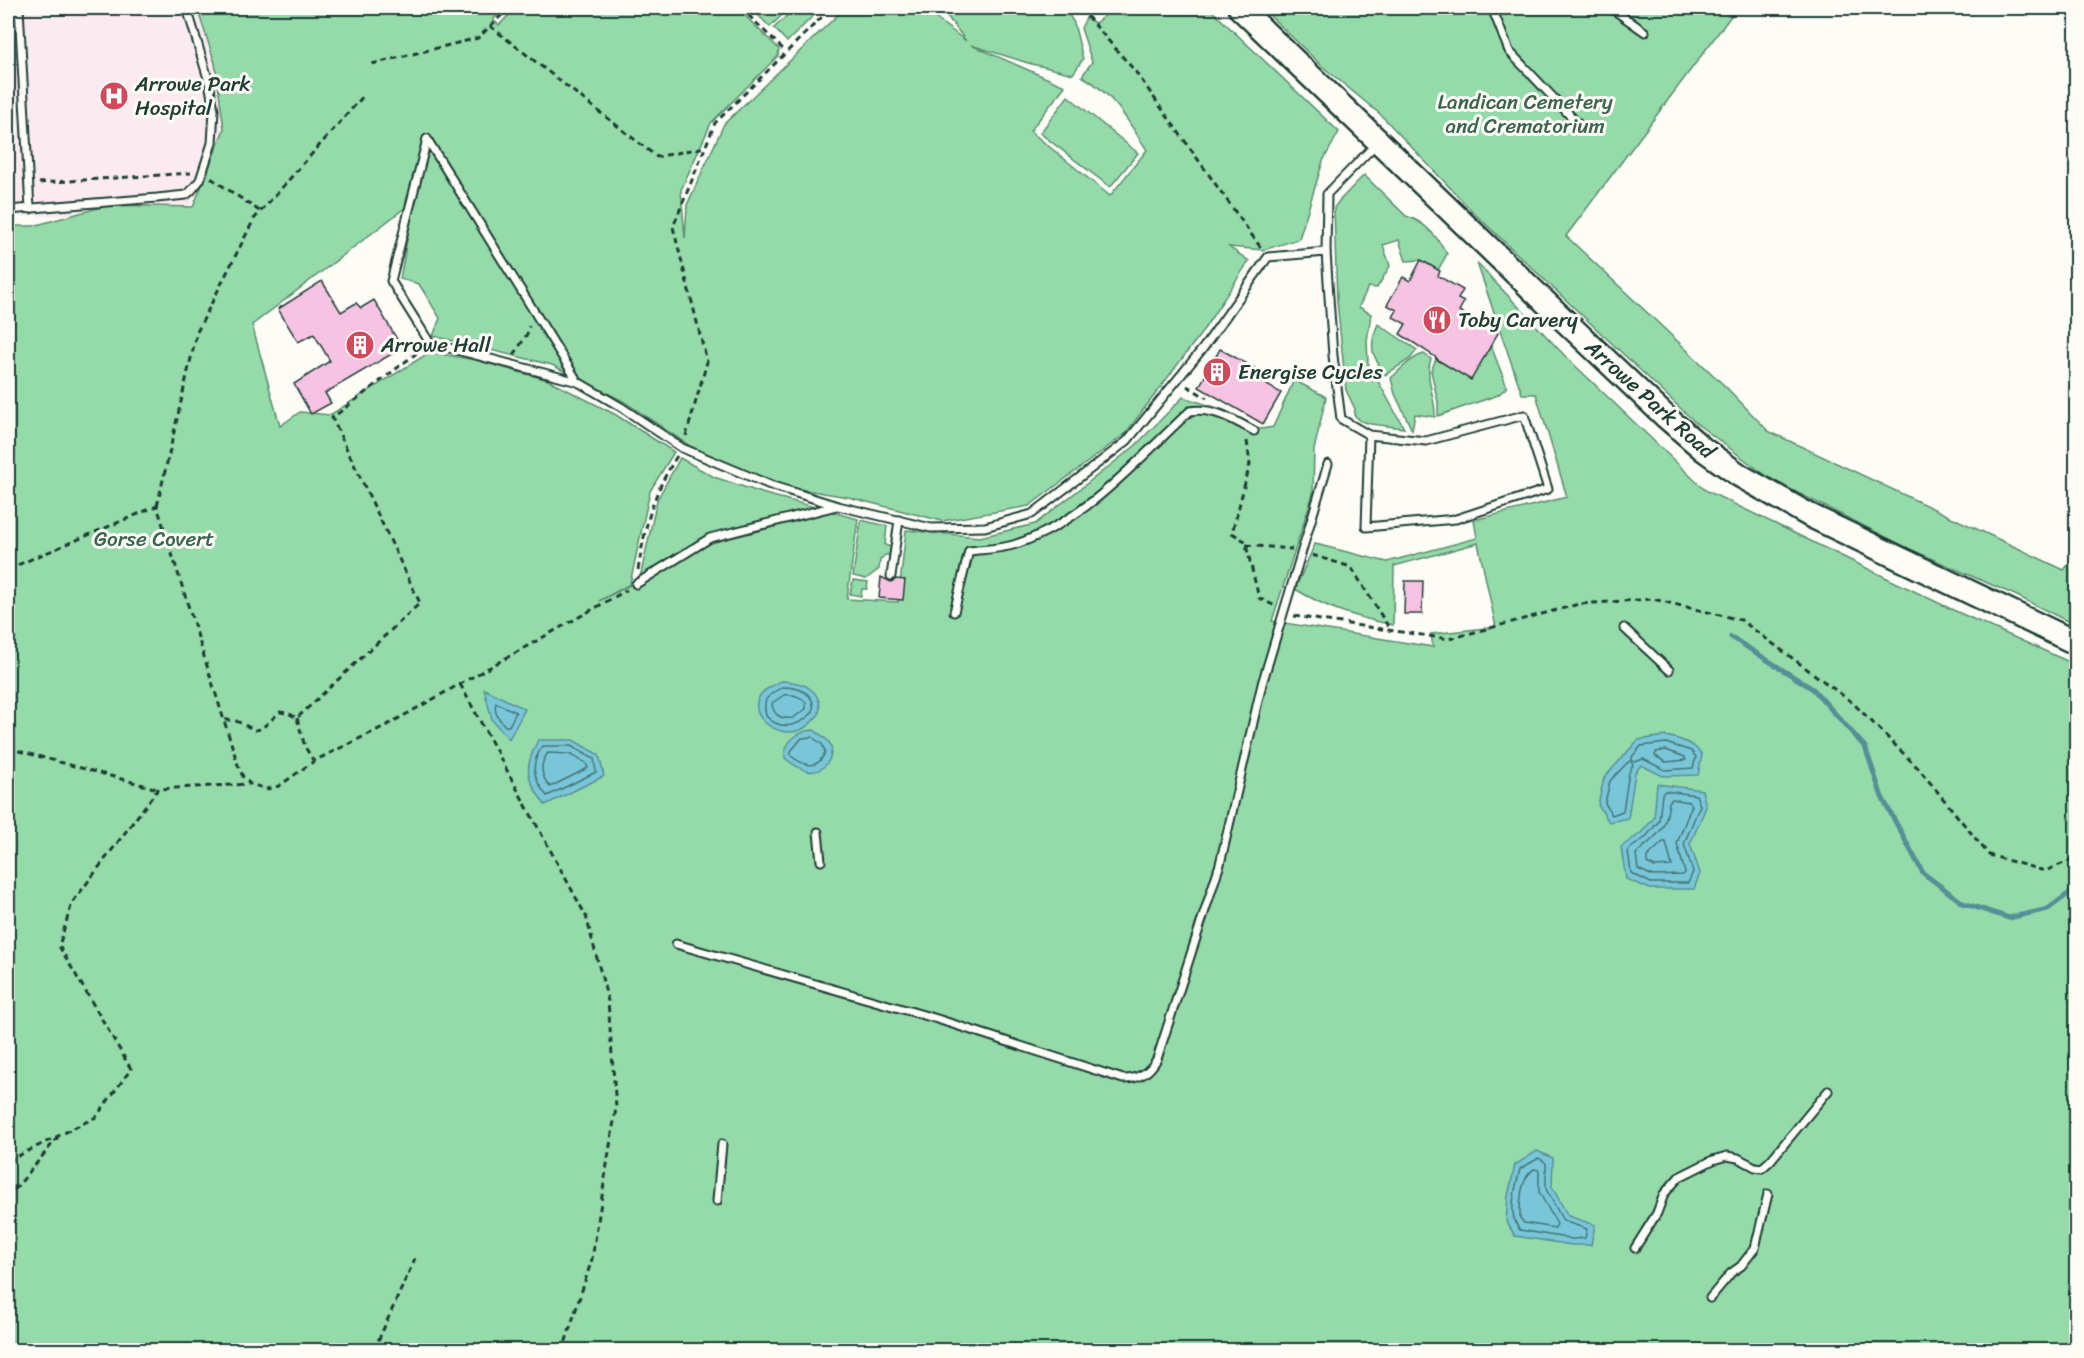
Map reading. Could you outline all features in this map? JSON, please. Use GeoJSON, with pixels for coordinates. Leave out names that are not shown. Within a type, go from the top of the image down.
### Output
{"type":"FeatureCollection","features":[{"type":"Feature","properties":{"kind":"main road","name":"Arrowe Park Road"},"geometry":{"type":"LineString","coordinates":[[1240,8],[1566,322],[1702,449],[1739,475],[1809,515],[2076,643]]}},
{"type":"Feature","properties":{"kind":"lane"},"geometry":{"type":"LineString","coordinates":[[19,8],[30,208]]}},
{"type":"Feature","properties":{"kind":"lane"},"geometry":{"type":"LineString","coordinates":[[8,210],[186,195],[195,186],[212,143],[214,110],[209,82],[188,8]]}},
{"type":"Feature","properties":{"kind":"lane"},"geometry":{"type":"LineString","coordinates":[[1492,8],[1509,51],[1582,128]]}},
{"type":"Feature","properties":{"kind":"lane"},"geometry":{"type":"LineString","coordinates":[[1611,8],[1645,32]]}},
{"type":"Feature","properties":{"kind":"lane"},"geometry":{"type":"LineString","coordinates":[[578,382],[427,139],[391,281],[429,343],[578,382],[621,407],[682,448],[770,485],[838,506],[931,528],[985,527],[1032,514],[1126,441],[1204,347],[1268,257],[1326,252]]}},
{"type":"Feature","properties":{"kind":"lane"},"geometry":{"type":"LineString","coordinates":[[1369,435],[1366,527],[1456,519],[1548,489],[1524,415],[1426,441],[1369,435],[1341,419],[1333,356],[1326,252],[1327,194],[1379,141]]}},
{"type":"Feature","properties":{"kind":"lane"},"geometry":{"type":"LineString","coordinates":[[954,612],[969,551],[1019,543],[1062,523],[1129,471],[1190,411],[1202,409],[1218,413],[1254,430]]}},
{"type":"Feature","properties":{"kind":"lane"},"geometry":{"type":"LineString","coordinates":[[676,944],[934,1018],[1123,1079],[1133,1079],[1151,1069],[1157,1059],[1220,864],[1262,684],[1328,464]]}},
{"type":"Feature","properties":{"kind":"lane"},"geometry":{"type":"LineString","coordinates":[[636,584],[710,538],[838,506]]}},
{"type":"Feature","properties":{"kind":"lane"},"geometry":{"type":"LineString","coordinates":[[891,576],[899,520]]}},
{"type":"Feature","properties":{"kind":"lane"},"geometry":{"type":"LineString","coordinates":[[1624,628],[1669,670]]}},
{"type":"Feature","properties":{"kind":"lane"},"geometry":{"type":"LineString","coordinates":[[818,832],[821,861]]}},
{"type":"Feature","properties":{"kind":"lane"},"geometry":{"type":"LineString","coordinates":[[1635,1248],[1657,1213],[1664,1194],[1679,1177],[1713,1160],[1727,1156],[1762,1168],[1828,1091]]}},
{"type":"Feature","properties":{"kind":"lane"},"geometry":{"type":"LineString","coordinates":[[717,1201],[722,1144]]}},
{"type":"Feature","properties":{"kind":"lane"},"geometry":{"type":"LineString","coordinates":[[1710,1298],[1731,1274],[1742,1266],[1755,1248],[1768,1194]]}},
{"type":"Feature","properties":{"kind":"path"},"geometry":{"type":"LineString","coordinates":[[372,64],[478,38],[509,8]]}},
{"type":"Feature","properties":{"kind":"path"},"geometry":{"type":"LineString","coordinates":[[741,8],[786,52]]}},
{"type":"Feature","properties":{"kind":"path"},"geometry":{"type":"LineString","coordinates":[[8,748],[158,789],[250,784],[267,789],[279,786],[314,761],[460,684],[636,584],[644,532],[652,503],[664,477],[682,448],[707,362],[673,227],[715,123],[831,8]]}},
{"type":"Feature","properties":{"kind":"path"},"geometry":{"type":"LineString","coordinates":[[1080,8],[1135,71],[1268,257]]}},
{"type":"Feature","properties":{"kind":"path"},"geometry":{"type":"LineString","coordinates":[[490,26],[657,157],[705,147]]}},
{"type":"Feature","properties":{"kind":"path"},"geometry":{"type":"LineString","coordinates":[[250,784],[243,777],[238,765],[157,506],[197,332],[254,219],[365,94]]}},
{"type":"Feature","properties":{"kind":"path"},"geometry":{"type":"LineString","coordinates":[[8,185],[202,172],[261,212]]}},
{"type":"Feature","properties":{"kind":"path"},"geometry":{"type":"LineString","coordinates":[[508,364],[527,334],[532,309]]}},
{"type":"Feature","properties":{"kind":"path"},"geometry":{"type":"LineString","coordinates":[[297,718],[420,603],[332,418],[429,343]]}},
{"type":"Feature","properties":{"kind":"path"},"geometry":{"type":"LineString","coordinates":[[1177,380],[1214,403]]}},
{"type":"Feature","properties":{"kind":"path"},"geometry":{"type":"LineString","coordinates":[[1245,426],[1250,464],[1232,533],[1245,543],[1302,552],[1352,567],[1391,631]]}},
{"type":"Feature","properties":{"kind":"path"},"geometry":{"type":"LineString","coordinates":[[8,569],[157,506]]}},
{"type":"Feature","properties":{"kind":"path"},"geometry":{"type":"LineString","coordinates":[[460,684],[586,916],[608,1001],[616,1108],[592,1259],[563,1350]]}},
{"type":"Feature","properties":{"kind":"path"},"geometry":{"type":"LineString","coordinates":[[225,720],[234,720],[255,730],[261,729],[280,712],[288,713],[297,718],[305,747],[314,761]]}},
{"type":"Feature","properties":{"kind":"path"},"geometry":{"type":"LineString","coordinates":[[8,1161],[96,1117],[131,1069],[59,946],[72,903],[158,789]]}},
{"type":"Feature","properties":{"kind":"path"},"geometry":{"type":"LineString","coordinates":[[8,1198],[59,1135]]}},
{"type":"Feature","properties":{"kind":"path"},"geometry":{"type":"LineString","coordinates":[[374,1350],[416,1256]]}},
{"type":"Feature","properties":{"kind":"shaded area","name":"Arrowe Park Hospital"},"geometry":{"type":"Polygon","coordinates":[[[8,8],[199,8],[215,63],[224,129],[205,178],[187,211],[8,217],[8,8]]]}},
{"type":"Feature","properties":{"kind":"green space","name":"Gorse Covert"},"geometry":{"type":"Polygon","coordinates":[[[197,8],[505,8],[493,20],[499,25],[516,8],[737,8],[779,49],[778,56],[711,123],[681,190],[685,238],[687,205],[724,124],[845,8],[893,8],[898,13],[922,8],[966,41],[941,8],[1065,8],[1074,23],[1083,59],[1073,74],[971,45],[1065,86],[1030,131],[1110,196],[1147,150],[1111,99],[1082,76],[1092,62],[1081,28],[1086,18],[1095,23],[1115,8],[1209,8],[1339,132],[1323,161],[1299,239],[1263,250],[1229,247],[1249,261],[1200,335],[1125,434],[1029,506],[942,521],[848,497],[793,488],[741,469],[690,446],[623,401],[552,365],[433,336],[440,318],[419,284],[400,279],[414,201],[252,325],[280,426],[300,412],[330,415],[430,352],[475,360],[548,380],[616,415],[674,452],[650,491],[630,584],[599,601],[711,543],[832,512],[858,519],[847,599],[898,602],[906,530],[980,537],[1035,524],[1135,446],[1183,397],[1224,410],[1261,429],[1273,427],[1294,380],[1326,397],[1314,450],[1313,494],[1272,621],[1433,647],[1431,634],[1496,627],[1478,543],[1394,566],[1393,625],[1342,612],[1295,589],[1315,544],[1387,562],[1477,538],[1474,520],[1567,497],[1536,394],[1522,394],[1477,263],[1566,357],[1705,490],[1953,610],[2076,665],[2076,1350],[8,1350],[8,226],[33,226],[109,205],[193,207],[224,129],[215,63],[197,8]]]}},
{"type":"Feature","properties":{"kind":"green space"},"geometry":{"type":"Polygon","coordinates":[[[751,8],[789,8],[770,27],[751,8]]]}},
{"type":"Feature","properties":{"kind":"green space"},"geometry":{"type":"Polygon","coordinates":[[[795,8],[821,8],[787,42],[774,28],[795,8]]]}},
{"type":"Feature","properties":{"kind":"green space","name":"Landican Cemetery and Crematorium"},"geometry":{"type":"Polygon","coordinates":[[[1262,8],[1737,8],[1566,236],[1727,388],[1768,431],[2064,570],[2076,555],[2076,612],[2067,621],[2015,595],[1912,550],[1772,480],[1696,423],[1476,215],[1380,114],[1323,67],[1262,8]]]}},
{"type":"Feature","properties":{"kind":"green space"},"geometry":{"type":"Polygon","coordinates":[[[1068,96],[1138,153],[1110,187],[1040,133],[1068,96]]]}},
{"type":"Feature","properties":{"kind":"green space"},"geometry":{"type":"Polygon","coordinates":[[[1364,175],[1406,216],[1413,218],[1430,231],[1447,254],[1438,270],[1421,260],[1406,261],[1399,240],[1383,245],[1390,266],[1377,288],[1368,287],[1359,307],[1371,314],[1367,341],[1368,363],[1404,428],[1361,421],[1354,415],[1355,409],[1346,390],[1337,301],[1334,208],[1364,175]]]}},
{"type":"Feature","properties":{"kind":"green space"},"geometry":{"type":"Polygon","coordinates":[[[1378,324],[1417,350],[1410,359],[1385,375],[1377,362],[1372,345],[1378,324]]]}},
{"type":"Feature","properties":{"kind":"green space"},"geometry":{"type":"Polygon","coordinates":[[[1491,346],[1507,387],[1498,395],[1438,416],[1438,402],[1431,371],[1436,359],[1471,379],[1491,346]]]}},
{"type":"Feature","properties":{"kind":"green space"},"geometry":{"type":"Polygon","coordinates":[[[1424,354],[1431,359],[1429,381],[1435,417],[1415,414],[1412,430],[1395,394],[1391,378],[1411,361],[1424,354]]]}},
{"type":"Feature","properties":{"kind":"green space"},"geometry":{"type":"Polygon","coordinates":[[[680,458],[714,477],[818,508],[709,536],[640,578],[657,500],[680,458]]]}},
{"type":"Feature","properties":{"kind":"green space"},"geometry":{"type":"Polygon","coordinates":[[[861,520],[887,526],[885,545],[891,547],[891,555],[885,555],[880,560],[879,569],[866,579],[853,576],[861,520]]]}},
{"type":"Feature","properties":{"kind":"green space"},"geometry":{"type":"Polygon","coordinates":[[[853,580],[868,582],[867,589],[862,589],[861,596],[850,594],[853,580]]]}},
{"type":"Feature","properties":{"kind":"water"},"geometry":{"type":"Polygon","coordinates":[[[781,681],[804,685],[815,693],[818,699],[819,714],[800,730],[789,732],[773,728],[760,717],[757,710],[757,702],[761,694],[781,681]]]}},
{"type":"Feature","properties":{"kind":"water"},"geometry":{"type":"Polygon","coordinates":[[[484,689],[525,709],[509,739],[492,720],[484,689]]]}},
{"type":"Feature","properties":{"kind":"water"},"geometry":{"type":"Polygon","coordinates":[[[814,730],[828,741],[832,751],[829,760],[819,770],[807,771],[785,758],[785,752],[793,738],[803,732],[814,730]]]}},
{"type":"Feature","properties":{"kind":"water"},"geometry":{"type":"Polygon","coordinates":[[[1666,736],[1686,742],[1702,755],[1698,775],[1663,776],[1641,765],[1635,773],[1628,818],[1609,822],[1598,805],[1604,778],[1638,740],[1666,736]]]}},
{"type":"Feature","properties":{"kind":"water"},"geometry":{"type":"Polygon","coordinates":[[[538,740],[573,740],[599,755],[604,776],[545,805],[530,780],[529,774],[530,759],[538,740]]]}},
{"type":"Feature","properties":{"kind":"water"},"geometry":{"type":"Polygon","coordinates":[[[1657,784],[1702,790],[1706,807],[1690,844],[1700,873],[1694,889],[1650,889],[1626,879],[1621,847],[1641,833],[1654,818],[1657,784]]]}},
{"type":"Feature","properties":{"kind":"water"},"geometry":{"type":"Polygon","coordinates":[[[1537,1151],[1553,1158],[1552,1187],[1568,1216],[1595,1225],[1591,1245],[1572,1245],[1515,1236],[1506,1221],[1508,1196],[1515,1165],[1537,1151]]]}},
{"type":"Feature","properties":{"kind":"building","name":"Toby Carvery"},"geometry":{"type":"Polygon","coordinates":[[[1421,260],[1440,271],[1438,276],[1463,290],[1458,299],[1464,302],[1459,311],[1498,333],[1471,380],[1400,334],[1406,324],[1393,317],[1397,310],[1387,305],[1403,277],[1410,281],[1421,260]]]}},
{"type":"Feature","properties":{"kind":"building","name":"Arrowe Hall"},"geometry":{"type":"Polygon","coordinates":[[[322,281],[341,312],[356,303],[361,308],[374,300],[402,348],[325,393],[331,403],[311,414],[294,384],[330,361],[314,334],[298,342],[278,309],[322,281]]]}},
{"type":"Feature","properties":{"kind":"building"},"geometry":{"type":"Polygon","coordinates":[[[1220,349],[1271,377],[1267,385],[1281,393],[1263,424],[1199,387],[1220,349]]]}},
{"type":"Feature","properties":{"kind":"building"},"geometry":{"type":"Polygon","coordinates":[[[881,577],[891,582],[896,579],[905,580],[903,600],[879,598],[881,577]]]}},
{"type":"Feature","properties":{"kind":"building"},"geometry":{"type":"Polygon","coordinates":[[[1405,581],[1423,581],[1422,614],[1404,614],[1405,581]]]}},
{"type":"Feature","properties":{"kind":"waterway"},"geometry":{"type":"LineString","coordinates":[[1731,637],[1813,689],[1865,747],[1882,797],[1923,873],[1963,903],[2009,918],[2048,909],[2076,888]]}},
{"type":"Feature","properties":{"kind":"place","name":"Arrowe Park Hospital"},"geometry":{"type":"Point","coordinates":[114,96]}},
{"type":"Feature","properties":{"kind":"place","name":"Toby Carvery"},"geometry":{"type":"Point","coordinates":[1437,320]}},
{"type":"Feature","properties":{"kind":"place","name":"Arrowe Hall"},"geometry":{"type":"Point","coordinates":[360,345]}},
{"type":"Feature","properties":{"kind":"place","name":"Energise Cycles"},"geometry":{"type":"Point","coordinates":[1217,372]}}]}
